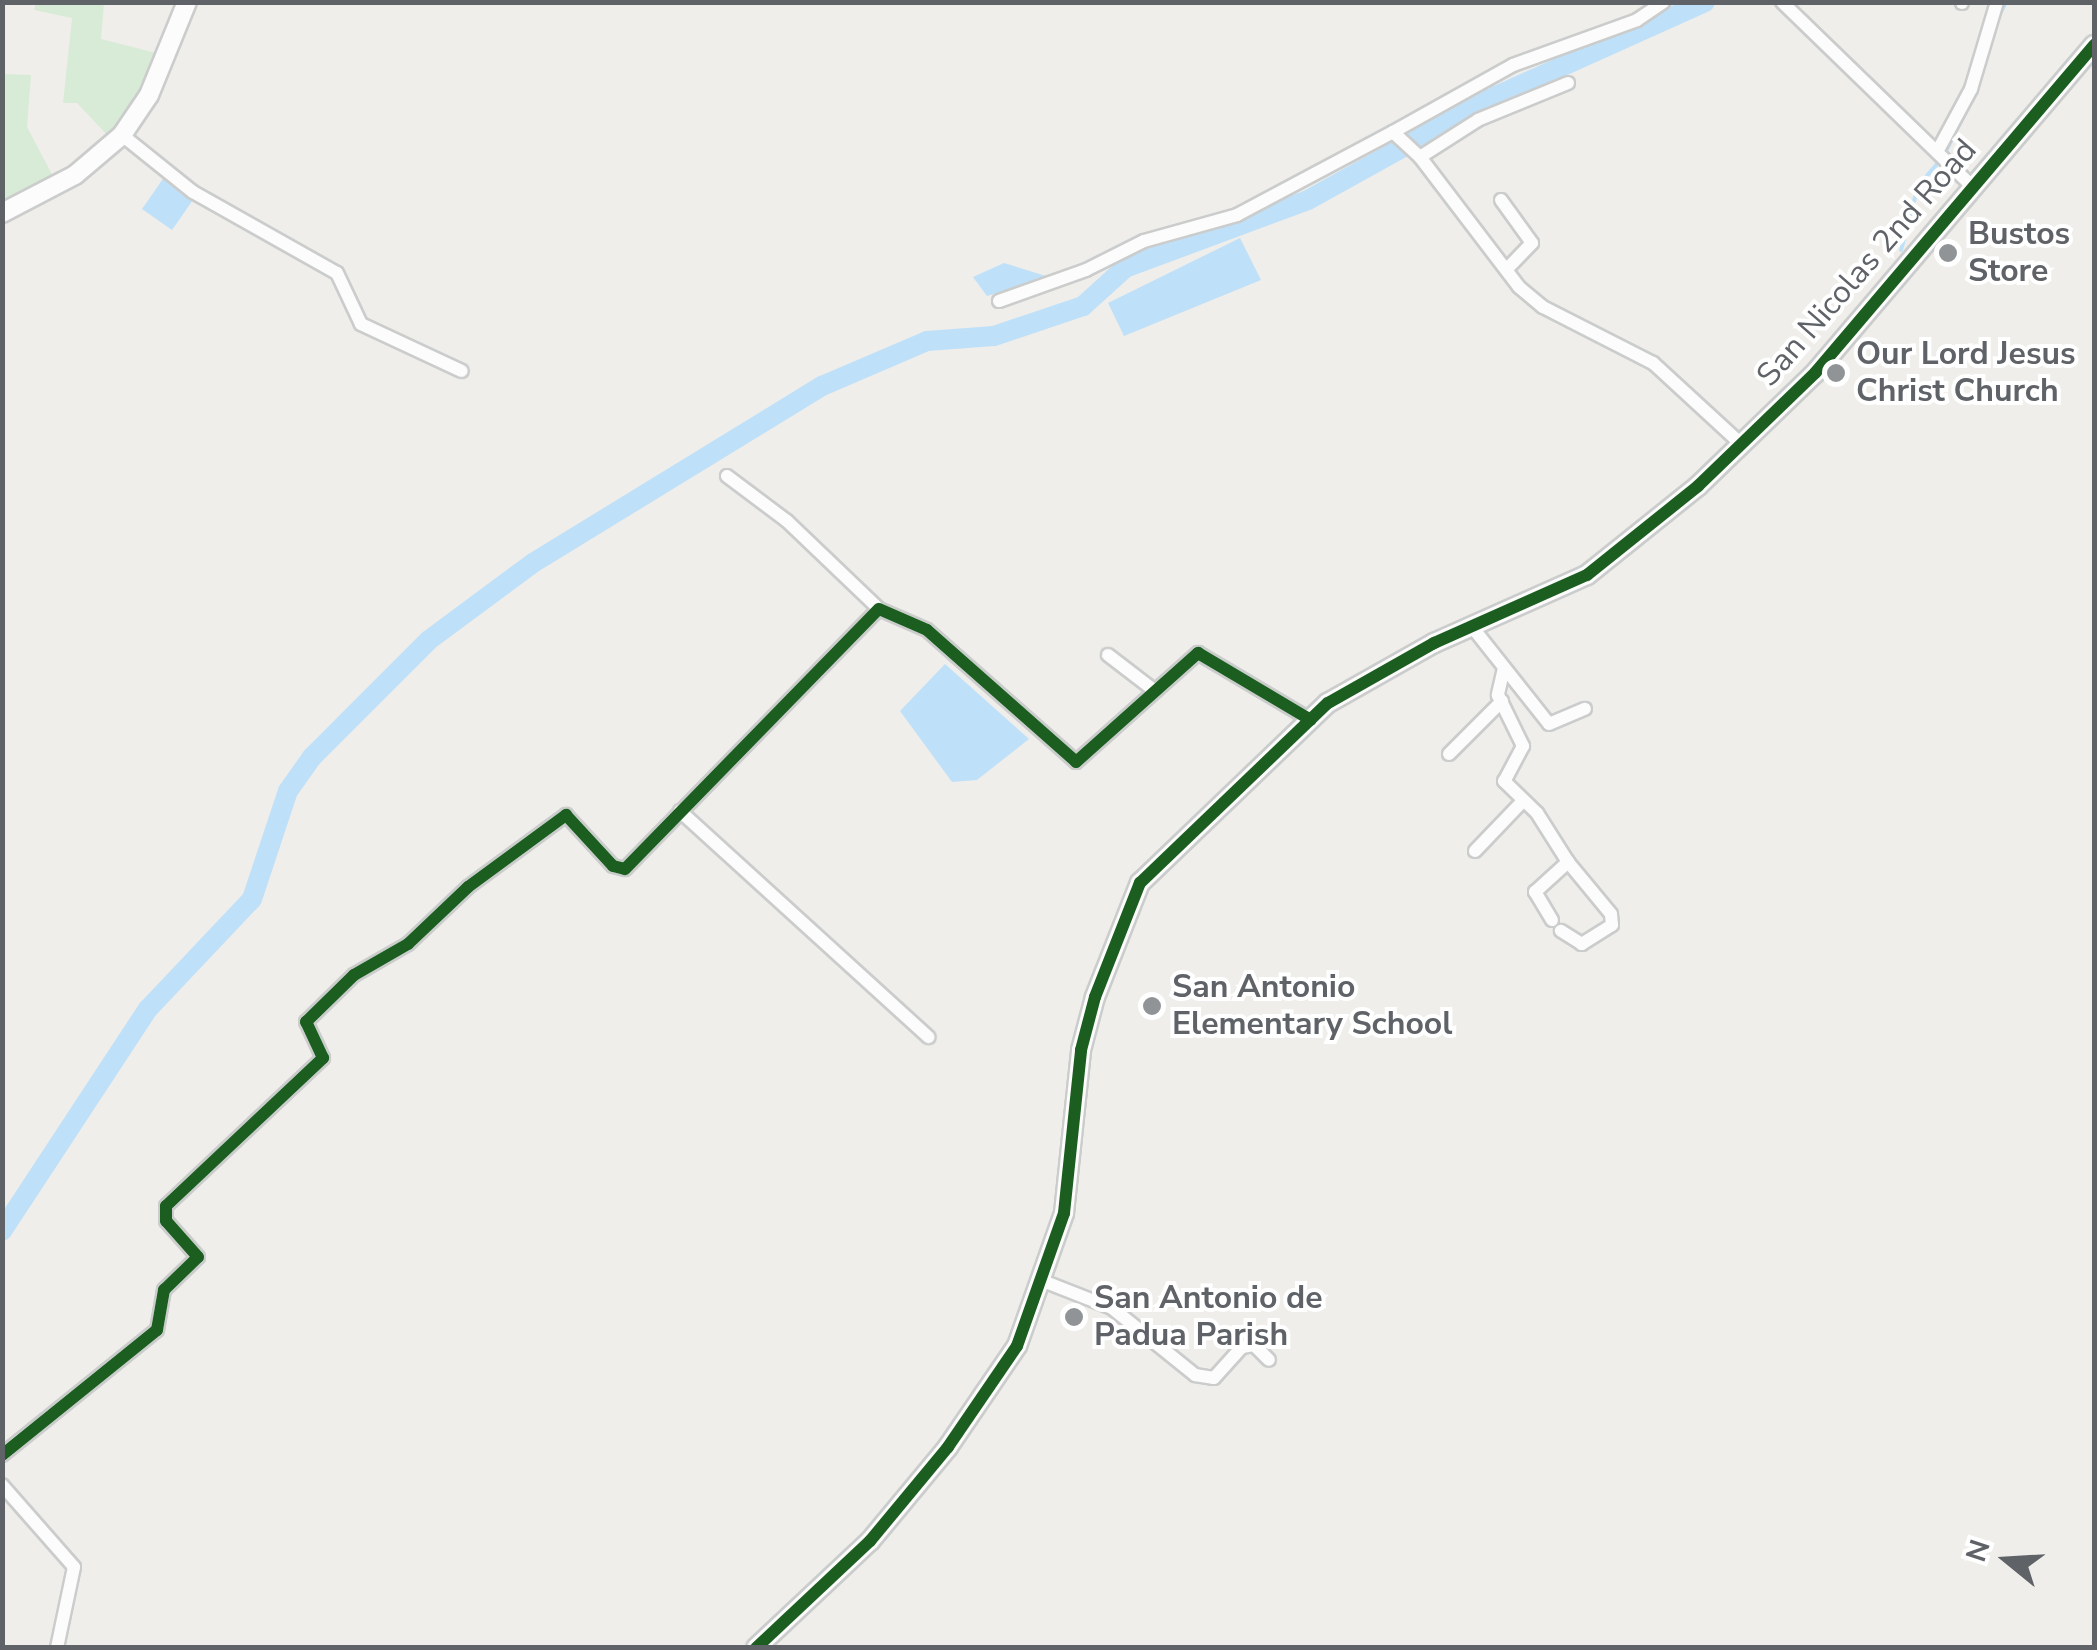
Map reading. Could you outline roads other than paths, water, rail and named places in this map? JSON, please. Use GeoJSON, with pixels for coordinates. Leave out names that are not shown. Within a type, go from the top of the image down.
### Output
{"type":"FeatureCollection","features":[{"type":"Feature","properties":{"kind":"street"},"geometry":{"type":"LineString","coordinates":[[2,213],[76,175],[122,135],[149,95],[187,2]]}},
{"type":"Feature","properties":{"kind":"street"},"geometry":{"type":"LineString","coordinates":[[998,301],[1086,270],[1144,241],[1237,214],[1395,134],[1513,65],[1638,20],[1664,2]]}},
{"type":"Feature","properties":{"kind":"street"},"geometry":{"type":"LineString","coordinates":[[1782,2],[1970,184]]}},
{"type":"Feature","properties":{"kind":"street"},"geometry":{"type":"LineString","coordinates":[[1941,156],[1970,89],[1997,2]]}},
{"type":"Feature","properties":{"kind":"street","name":"San Nicolas 2nd Road"},"geometry":{"type":"LineString","coordinates":[[756,1648],[870,1541],[948,1448],[1017,1346],[1043,1281],[1064,1212],[1081,1050],[1109,952],[1140,883],[1328,703],[1413,655],[1587,576],[1741,444],[1814,373],[1970,184],[2094,44]]}},
{"type":"Feature","properties":{"kind":"street"},"geometry":{"type":"LineString","coordinates":[[1416,154],[1478,120],[1568,82]]}},
{"type":"Feature","properties":{"kind":"street"},"geometry":{"type":"LineString","coordinates":[[1395,134],[1416,154],[1506,270],[1543,307],[1653,362],[1741,444]]}},
{"type":"Feature","properties":{"kind":"street"},"geometry":{"type":"LineString","coordinates":[[122,135],[193,192],[336,273],[362,324],[462,371]]}},
{"type":"Feature","properties":{"kind":"street"},"geometry":{"type":"LineString","coordinates":[[1501,200],[1532,243],[1506,270]]}},
{"type":"Feature","properties":{"kind":"street"},"geometry":{"type":"LineString","coordinates":[[728,476],[788,521],[879,609],[927,630],[1076,762],[1198,653],[1310,720]]}},
{"type":"Feature","properties":{"kind":"street"},"geometry":{"type":"LineString","coordinates":[[2,1455],[157,1330],[164,1290],[198,1257],[166,1221],[166,1206],[323,1058],[306,1022],[354,975],[408,944],[468,887],[560,818],[573,816],[618,870],[879,609]]}},
{"type":"Feature","properties":{"kind":"street"},"geometry":{"type":"LineString","coordinates":[[1472,628],[1548,724],[1585,709]]}},
{"type":"Feature","properties":{"kind":"street"},"geometry":{"type":"LineString","coordinates":[[1108,656],[1155,692]]}},
{"type":"Feature","properties":{"kind":"street"},"geometry":{"type":"LineString","coordinates":[[1504,668],[1497,686],[1524,746],[1504,781],[1524,801],[1611,914],[1612,925],[1582,944],[1556,926],[1535,892],[1568,862]]}},
{"type":"Feature","properties":{"kind":"street"},"geometry":{"type":"LineString","coordinates":[[1449,754],[1502,700]]}},
{"type":"Feature","properties":{"kind":"street"},"geometry":{"type":"LineString","coordinates":[[1474,851],[1524,801]]}},
{"type":"Feature","properties":{"kind":"street"},"geometry":{"type":"LineString","coordinates":[[680,811],[928,1036]]}},
{"type":"Feature","properties":{"kind":"street"},"geometry":{"type":"LineString","coordinates":[[1043,1281],[1112,1308],[1195,1374],[1214,1378],[1242,1346],[1254,1345],[1268,1360]]}},
{"type":"Feature","properties":{"kind":"street"},"geometry":{"type":"LineString","coordinates":[[2,1485],[74,1566],[56,1648]]}},
{"type":"Feature","properties":{"kind":"water"},"geometry":{"type":"Polygon","coordinates":[[[165,176],[195,197],[172,230],[142,209],[165,176]]]}},
{"type":"Feature","properties":{"kind":"water"},"geometry":{"type":"Polygon","coordinates":[[[1240,238],[1261,280],[1124,336],[1108,303],[1240,238]]]}},
{"type":"Feature","properties":{"kind":"water"},"geometry":{"type":"Polygon","coordinates":[[[1004,263],[1049,277],[987,296],[973,277],[1004,263]]]}},
{"type":"Feature","properties":{"kind":"water"},"geometry":{"type":"Polygon","coordinates":[[[945,664],[1029,739],[977,780],[952,782],[900,711],[945,664]]]}},
{"type":"Feature","properties":{"kind":"waterway"},"geometry":{"type":"LineString","coordinates":[[2,1231],[148,1009],[252,899],[288,791],[312,757],[429,640],[533,563],[822,386],[927,341],[994,336],[1083,306],[1125,268],[1308,200],[1496,96],[1705,2]]}},
{"type":"Feature","properties":{"kind":"waterway"},"geometry":{"type":"LineString","coordinates":[[1998,18],[2006,2]]}},
{"type":"Feature","properties":{"kind":"waterway"},"geometry":{"type":"LineString","coordinates":[[1945,153],[1970,103]]}},
{"type":"Feature","properties":{"kind":"waterway"},"geometry":{"type":"LineString","coordinates":[[1901,250],[1918,186],[1940,161]]}},
{"type":"Feature","properties":{"kind":"place","name":"Bustos Store"},"geometry":{"type":"Point","coordinates":[1948,253]}},
{"type":"Feature","properties":{"kind":"place","name":"Our Lord Jesus Christ Church"},"geometry":{"type":"Point","coordinates":[1836,373]}},
{"type":"Feature","properties":{"kind":"place","name":"San Antonio Elementary School"},"geometry":{"type":"Point","coordinates":[1152,1006]}},
{"type":"Feature","properties":{"kind":"place","name":"San Antonio de Padua Parish"},"geometry":{"type":"Point","coordinates":[1074,1317]}}]}
